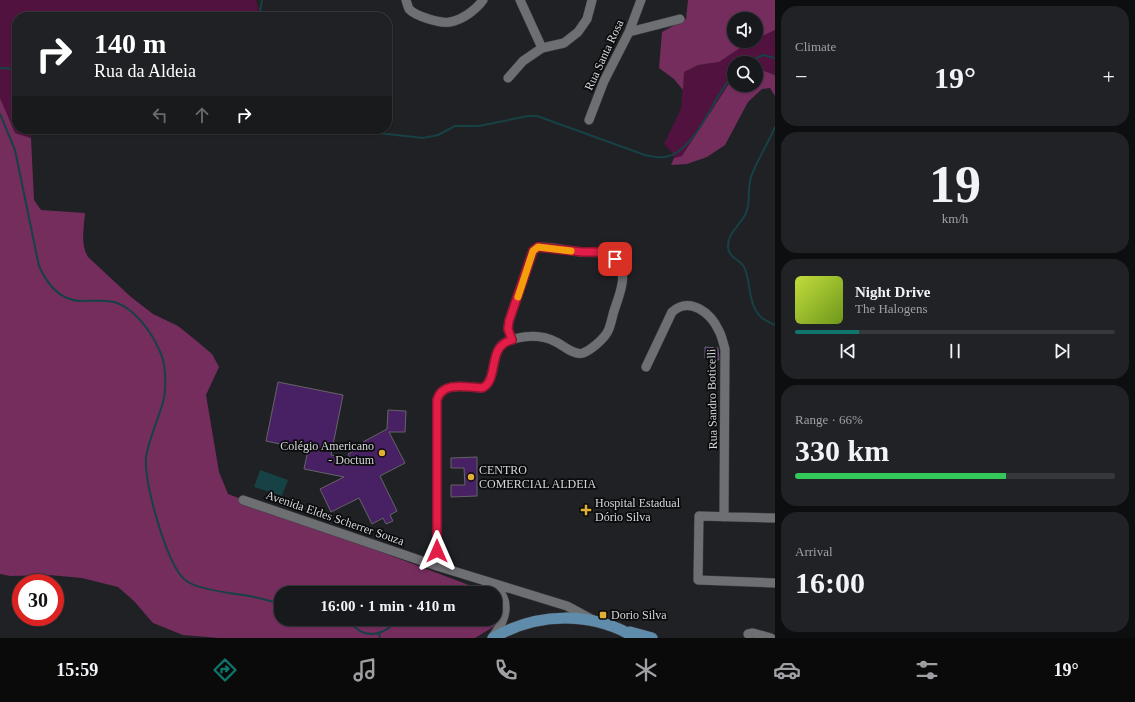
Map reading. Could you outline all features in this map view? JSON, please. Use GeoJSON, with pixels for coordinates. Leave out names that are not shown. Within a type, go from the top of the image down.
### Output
{"type":"FeatureCollection","features":[{"type":"Feature","properties":{"kind":"main road"},"geometry":{"type":"LineString","coordinates":[[492,638],[512,628],[543,619],[565,618],[597,622],[613,626],[636,638]]}},
{"type":"Feature","properties":{"kind":"main road"},"geometry":{"type":"LineString","coordinates":[[624,631],[652,638]]}},
{"type":"Feature","properties":{"kind":"street"},"geometry":{"type":"LineString","coordinates":[[406,0],[410,9],[421,18],[449,23],[462,18],[483,0]]}},
{"type":"Feature","properties":{"kind":"street"},"geometry":{"type":"LineString","coordinates":[[520,0],[542,48]]}},
{"type":"Feature","properties":{"kind":"street"},"geometry":{"type":"LineString","coordinates":[[508,78],[523,61],[542,48],[564,43],[578,32],[587,19],[592,0]]}},
{"type":"Feature","properties":{"kind":"street","name":"Rua Santa Rosa"},"geometry":{"type":"LineString","coordinates":[[589,120],[604,81],[629,32],[641,0]]}},
{"type":"Feature","properties":{"kind":"street"},"geometry":{"type":"LineString","coordinates":[[629,32],[680,19]]}},
{"type":"Feature","properties":{"kind":"street"},"geometry":{"type":"LineString","coordinates":[[437,566],[438,394],[451,387],[482,388],[486,386],[489,381],[498,349],[501,344],[512,340],[534,336],[544,337],[555,341],[576,353],[582,354],[591,348],[608,332],[622,284],[622,272],[615,259],[608,254],[596,252],[582,252],[538,247],[533,251],[509,321],[508,329],[512,340]]}},
{"type":"Feature","properties":{"kind":"street","name":"Rua Sandro Boticelli"},"geometry":{"type":"LineString","coordinates":[[646,367],[672,312],[677,307],[685,305],[695,306],[710,316],[719,330],[725,349],[724,517]]}},
{"type":"Feature","properties":{"kind":"street","name":"Avenida Eldes Scherrer Souza"},"geometry":{"type":"LineString","coordinates":[[242,500],[437,566],[567,606],[597,622]]}},
{"type":"Feature","properties":{"kind":"street"},"geometry":{"type":"LineString","coordinates":[[775,518],[699,516],[698,580],[775,583]]}},
{"type":"Feature","properties":{"kind":"street","name":"Avenida Eldes Scherrer Souza"},"geometry":{"type":"LineString","coordinates":[[488,582],[500,592],[504,598],[505,605],[505,612],[502,622],[492,638]]}},
{"type":"Feature","properties":{"kind":"street"},"geometry":{"type":"LineString","coordinates":[[748,634],[753,633],[771,638]]}},
{"type":"Feature","properties":{"kind":"shaded area"},"geometry":{"type":"Polygon","coordinates":[[[0,0],[256,0],[260,12],[12,12],[12,126],[0,98],[0,0]]]}},
{"type":"Feature","properties":{"kind":"shaded area"},"geometry":{"type":"Polygon","coordinates":[[[688,0],[775,0],[775,30],[763,36],[763,12],[727,12],[727,48],[740,48],[719,62],[698,65],[684,72],[683,90],[674,79],[659,68],[662,32],[686,19],[688,0]]]}},
{"type":"Feature","properties":{"kind":"shaded area"},"geometry":{"type":"Polygon","coordinates":[[[775,30],[775,75],[763,71],[763,56],[728,56],[740,48],[763,48],[763,36],[775,30]]]}},
{"type":"Feature","properties":{"kind":"shaded area"},"geometry":{"type":"Polygon","coordinates":[[[727,57],[727,87],[682,156],[674,158],[671,151],[664,144],[681,109],[684,72],[698,65],[719,62],[727,57]]]}},
{"type":"Feature","properties":{"kind":"shaded area"},"geometry":{"type":"Polygon","coordinates":[[[763,71],[775,75],[775,96],[770,88],[763,89],[763,71]]]}},
{"type":"Feature","properties":{"kind":"shaded area"},"geometry":{"type":"Polygon","coordinates":[[[727,87],[727,92],[759,92],[748,102],[725,145],[707,157],[687,164],[671,165],[674,158],[682,156],[727,87]]]}},
{"type":"Feature","properties":{"kind":"shaded area"},"geometry":{"type":"Polygon","coordinates":[[[0,98],[12,126],[12,134],[18,134],[31,138],[34,200],[41,210],[85,213],[83,241],[88,257],[131,297],[153,314],[178,326],[212,354],[219,367],[206,395],[219,472],[228,494],[471,586],[274,586],[274,626],[495,626],[475,638],[219,638],[183,635],[153,623],[134,601],[118,587],[82,578],[64,576],[64,574],[12,574],[12,576],[0,574],[0,98]]]}},
{"type":"Feature","properties":{"kind":"shaded area"},"geometry":{"type":"Polygon","coordinates":[[[18,134],[31,134],[31,138],[18,134]]]}},
{"type":"Feature","properties":{"kind":"water"},"geometry":{"type":"Polygon","coordinates":[[[260,470],[288,480],[282,496],[254,487],[260,470]]]}},
{"type":"Feature","properties":{"kind":"building"},"geometry":{"type":"Polygon","coordinates":[[[705,347],[718,348],[719,360],[705,358],[705,347]]]}},
{"type":"Feature","properties":{"kind":"building","name":"Colégio Americano - Doctum"},"geometry":{"type":"Polygon","coordinates":[[[278,382],[343,395],[331,455],[336,456],[335,463],[343,464],[351,460],[348,454],[365,445],[363,442],[387,429],[388,410],[406,411],[405,432],[389,432],[405,463],[380,476],[397,511],[390,515],[393,521],[386,524],[383,518],[372,524],[359,498],[331,512],[320,489],[344,477],[304,469],[308,450],[266,441],[278,382]]]}},
{"type":"Feature","properties":{"kind":"building","name":"CENTRO COMERCIAL ALDEIA"},"geometry":{"type":"Polygon","coordinates":[[[477,457],[477,496],[451,497],[451,485],[465,485],[464,468],[451,468],[451,458],[477,457]]]}},
{"type":"Feature","properties":{"kind":"waterway"},"geometry":{"type":"LineString","coordinates":[[260,12],[262,0]]}},
{"type":"Feature","properties":{"kind":"waterway"},"geometry":{"type":"LineString","coordinates":[[761,56],[763,55],[775,58]]}},
{"type":"Feature","properties":{"kind":"waterway"},"geometry":{"type":"LineString","coordinates":[[0,68],[12,69]]}},
{"type":"Feature","properties":{"kind":"waterway"},"geometry":{"type":"LineString","coordinates":[[387,134],[423,138],[438,135],[455,126],[479,126],[528,116],[537,116],[645,155],[665,157],[682,149],[691,140],[727,82]]}},
{"type":"Feature","properties":{"kind":"waterway"},"geometry":{"type":"LineString","coordinates":[[0,114],[15,150],[39,266],[50,285],[66,298],[80,301],[114,302],[125,307],[144,325],[152,336],[161,354],[165,370],[165,393],[147,450],[146,469],[156,516],[173,563],[179,573],[188,582],[196,586],[274,602]]}},
{"type":"Feature","properties":{"kind":"waterway"},"geometry":{"type":"LineString","coordinates":[[775,127],[751,177],[746,213],[730,236],[728,245],[730,254],[741,263],[745,269],[752,301],[757,313],[762,318],[775,325]]}},
{"type":"Feature","properties":{"kind":"waterway"},"geometry":{"type":"LineString","coordinates":[[353,626],[367,634],[382,632],[391,626]]}},
{"type":"Feature","properties":{"kind":"waterway"},"geometry":{"type":"LineString","coordinates":[[379,633],[380,638]]}},
{"type":"Feature","properties":{"kind":"slow traffic"},"geometry":{"type":"LineString","coordinates":[[518,297],[529,259],[533,251],[538,247],[571,251]]}},
{"type":"Feature","properties":{"kind":"place","name":"Colégio Americano - Doctum"},"geometry":{"type":"Point","coordinates":[382,453]}},
{"type":"Feature","properties":{"kind":"place","name":"CENTRO COMERCIAL ALDEIA"},"geometry":{"type":"Point","coordinates":[471,477]}},
{"type":"Feature","properties":{"kind":"place","name":"Hospital Estadual Dório Silva"},"geometry":{"type":"Point","coordinates":[586,510]}},
{"type":"Feature","properties":{"kind":"place","name":"Dorio Silva"},"geometry":{"type":"Point","coordinates":[603,615]}},
{"type":"Feature","properties":{"kind":"route"},"geometry":{"type":"LineString","coordinates":[[437,551],[438,394],[446,388],[451,387],[482,388],[486,386],[489,381],[498,349],[501,344],[512,340],[508,329],[509,321],[529,259],[533,251],[538,247],[582,252],[596,252],[608,254],[615,259]]}}]}
